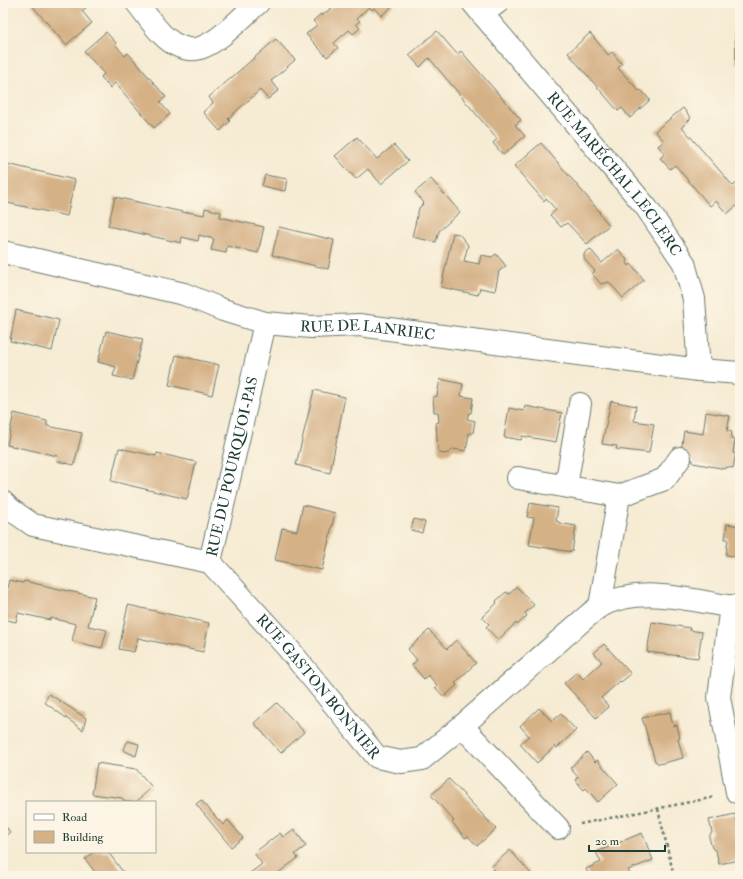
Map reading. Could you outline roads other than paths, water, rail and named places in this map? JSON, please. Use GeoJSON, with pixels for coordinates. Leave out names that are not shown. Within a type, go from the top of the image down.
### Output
{"type":"FeatureCollection","features":[{"type":"Feature","properties":{"kind":"street"},"geometry":{"type":"LineString","coordinates":[[137,3],[166,38],[176,45],[186,49],[200,48],[216,39],[258,3]]}},
{"type":"Feature","properties":{"kind":"street","name":"RUE MARÉCHAL LECLERC"},"geometry":{"type":"LineString","coordinates":[[484,7],[646,207],[684,263],[694,299],[699,370]]}},
{"type":"Feature","properties":{"kind":"street","name":"RUE DE LANRIEC"},"geometry":{"type":"LineString","coordinates":[[3,252],[184,294],[223,310],[265,323],[311,327],[359,324],[699,370],[740,373]]}},
{"type":"Feature","properties":{"kind":"street","name":"RUE DU POURQUOI-PAS"},"geometry":{"type":"LineString","coordinates":[[3,502],[10,509],[34,525],[210,562],[265,323]]}},
{"type":"Feature","properties":{"kind":"street"},"geometry":{"type":"LineString","coordinates":[[566,486],[580,404]]}},
{"type":"Feature","properties":{"kind":"street"},"geometry":{"type":"LineString","coordinates":[[518,478],[619,496],[665,479],[680,458]]}},
{"type":"Feature","properties":{"kind":"street"},"geometry":{"type":"LineString","coordinates":[[600,606],[619,496]]}},
{"type":"Feature","properties":{"kind":"street","name":"RUE GASTON BONNIER"},"geometry":{"type":"LineString","coordinates":[[210,562],[287,647],[377,757],[401,762],[422,759],[600,606],[629,597],[668,596],[736,607],[719,697],[737,792]]}},
{"type":"Feature","properties":{"kind":"street"},"geometry":{"type":"LineString","coordinates":[[462,726],[558,828]]}}]}
